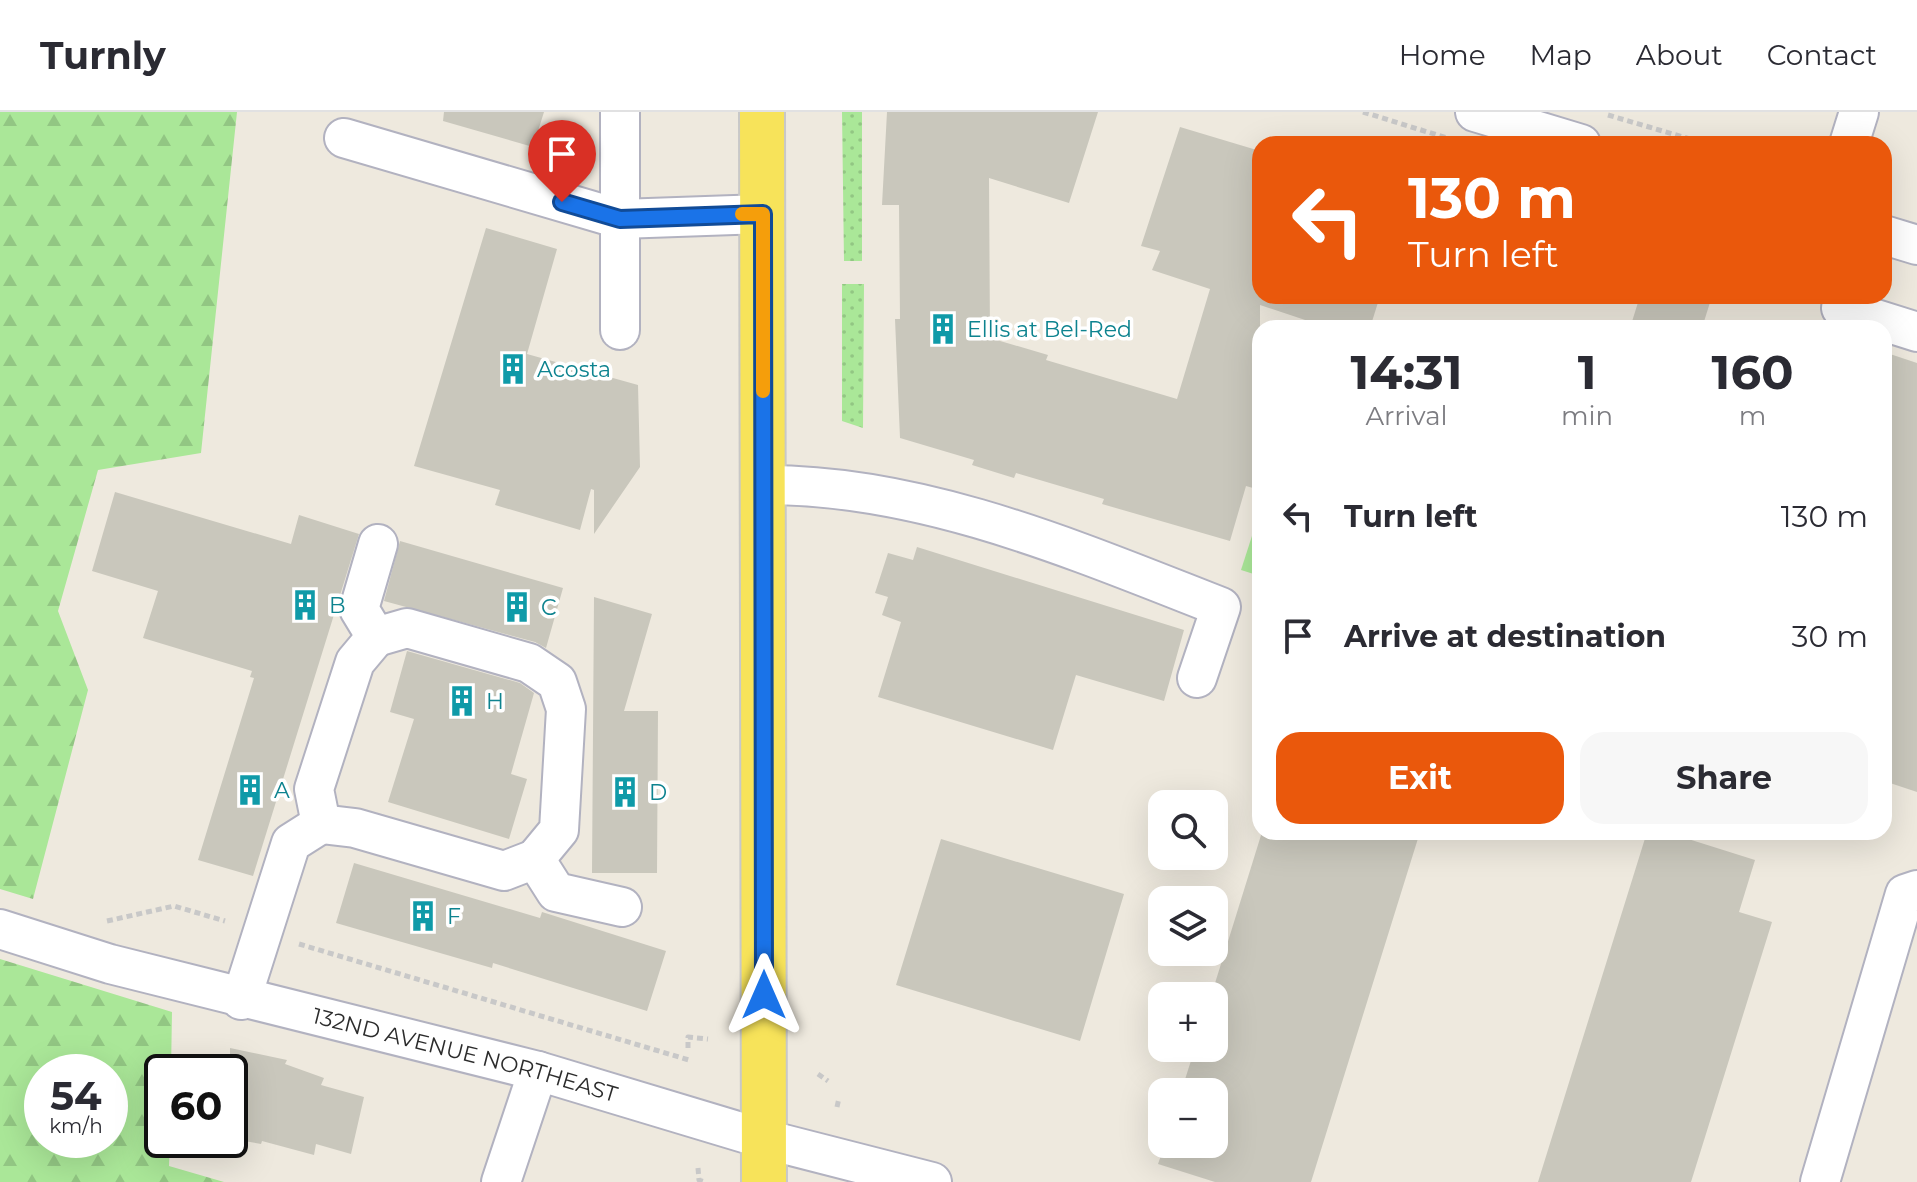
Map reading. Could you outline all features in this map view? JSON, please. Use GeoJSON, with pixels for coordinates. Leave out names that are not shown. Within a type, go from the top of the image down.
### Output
{"type":"FeatureCollection","features":[{"type":"Feature","properties":{"kind":"main road"},"geometry":{"type":"LineString","coordinates":[[762,112],[764,1182]]}},
{"type":"Feature","properties":{"kind":"street"},"geometry":{"type":"LineString","coordinates":[[620,112],[620,330]]}},
{"type":"Feature","properties":{"kind":"street"},"geometry":{"type":"LineString","coordinates":[[1852,136],[1859,112]]}},
{"type":"Feature","properties":{"kind":"street"},"geometry":{"type":"LineString","coordinates":[[1465,126],[1529,136]]}},
{"type":"Feature","properties":{"kind":"street"},"geometry":{"type":"LineString","coordinates":[[344,138],[620,219],[763,214]]}},
{"type":"Feature","properties":{"kind":"street"},"geometry":{"type":"LineString","coordinates":[[1892,237],[1917,245]]}},
{"type":"Feature","properties":{"kind":"street"},"geometry":{"type":"LineString","coordinates":[[1840,311],[1873,320]]}},
{"type":"Feature","properties":{"kind":"street"},"geometry":{"type":"LineString","coordinates":[[1892,325],[1917,332]]}},
{"type":"Feature","properties":{"kind":"street"},"geometry":{"type":"LineString","coordinates":[[763,485],[819,485],[880,493],[1058,545],[1221,607],[1197,678]]}},
{"type":"Feature","properties":{"kind":"street"},"geometry":{"type":"LineString","coordinates":[[376,637],[359,609],[378,544]]}},
{"type":"Feature","properties":{"kind":"street"},"geometry":{"type":"LineString","coordinates":[[241,1000],[291,843],[321,824],[355,828],[504,871],[535,859],[559,830],[566,709],[557,682],[529,663],[407,628],[376,637],[355,662],[314,789],[321,824]]}},
{"type":"Feature","properties":{"kind":"street"},"geometry":{"type":"LineString","coordinates":[[535,859],[556,892],[622,907]]}},
{"type":"Feature","properties":{"kind":"street"},"geometry":{"type":"LineString","coordinates":[[1820,1182],[1905,894],[1917,890]]}},
{"type":"Feature","properties":{"kind":"street","name":"132ND AVENUE NORTHEAST"},"geometry":{"type":"LineString","coordinates":[[0,929],[241,1000],[538,1071],[764,1139],[932,1182]]}},
{"type":"Feature","properties":{"kind":"street"},"geometry":{"type":"LineString","coordinates":[[501,1182],[538,1071]]}},
{"type":"Feature","properties":{"kind":"path"},"geometry":{"type":"LineString","coordinates":[[1363,112],[1465,126]]}},
{"type":"Feature","properties":{"kind":"path"},"geometry":{"type":"LineString","coordinates":[[1599,112],[1680,136]]}},
{"type":"Feature","properties":{"kind":"path"},"geometry":{"type":"LineString","coordinates":[[93,924],[174,906],[689,1060]]}},
{"type":"Feature","properties":{"kind":"path"},"geometry":{"type":"LineString","coordinates":[[688,1048],[688,1037],[708,1039]]}},
{"type":"Feature","properties":{"kind":"path"},"geometry":{"type":"LineString","coordinates":[[818,1074],[828,1081]]}},
{"type":"Feature","properties":{"kind":"path"},"geometry":{"type":"LineString","coordinates":[[837,1107],[839,1098]]}},
{"type":"Feature","properties":{"kind":"path"},"geometry":{"type":"LineString","coordinates":[[698,1168],[699,1180],[705,1182]]}},
{"type":"Feature","properties":{"kind":"green space"},"geometry":{"type":"Polygon","coordinates":[[[0,112],[237,112],[201,453],[98,470],[58,611],[88,690],[33,899],[0,889],[0,112]]]}},
{"type":"Feature","properties":{"kind":"green space"},"geometry":{"type":"Polygon","coordinates":[[[842,112],[862,112],[862,261],[844,261],[842,112]]]}},
{"type":"Feature","properties":{"kind":"green space"},"geometry":{"type":"Polygon","coordinates":[[[842,284],[864,284],[863,428],[842,421],[842,284]]]}},
{"type":"Feature","properties":{"kind":"green space"},"geometry":{"type":"Polygon","coordinates":[[[1252,536],[1252,573],[1241,570],[1252,536]]]}},
{"type":"Feature","properties":{"kind":"green space"},"geometry":{"type":"Polygon","coordinates":[[[0,959],[172,1012],[171,1054],[144,1054],[144,1158],[169,1158],[169,1166],[224,1182],[0,1182],[0,959]]]}},
{"type":"Feature","properties":{"kind":"building"},"geometry":{"type":"Polygon","coordinates":[[[444,112],[544,112],[533,147],[443,121],[444,112]]]}},
{"type":"Feature","properties":{"kind":"building","name":"Ellis at Bel-Red"},"geometry":{"type":"Polygon","coordinates":[[[887,112],[1098,112],[1069,203],[989,178],[990,338],[1048,355],[1046,360],[1177,399],[1210,289],[1152,270],[1160,251],[1141,246],[1180,127],[1252,149],[1252,304],[1378,304],[1372,320],[1305,320],[1260,305],[1260,320],[1252,320],[1252,488],[1246,486],[1230,541],[1102,504],[1104,499],[1016,473],[1014,478],[972,465],[974,460],[900,438],[895,319],[900,319],[899,205],[882,205],[887,112]]]}},
{"type":"Feature","properties":{"kind":"building","name":"Acosta"},"geometry":{"type":"Polygon","coordinates":[[[486,228],[557,249],[527,354],[638,385],[640,467],[594,534],[594,490],[591,489],[580,530],[495,505],[500,490],[414,466],[486,228]]]}},
{"type":"Feature","properties":{"kind":"building"},"geometry":{"type":"Polygon","coordinates":[[[1638,304],[1710,304],[1704,320],[1632,320],[1638,304]]]}},
{"type":"Feature","properties":{"kind":"building"},"geometry":{"type":"Polygon","coordinates":[[[1892,355],[1917,363],[1917,792],[1892,784],[1892,355]]]}},
{"type":"Feature","properties":{"kind":"building"},"geometry":{"type":"Polygon","coordinates":[[[115,492],[291,544],[299,515],[359,534],[253,876],[198,860],[254,678],[250,677],[252,671],[143,638],[158,591],[92,571],[115,492]]]}},
{"type":"Feature","properties":{"kind":"building","name":"C"},"geometry":{"type":"Polygon","coordinates":[[[400,541],[563,588],[546,648],[535,642],[384,601],[400,541]]]}},
{"type":"Feature","properties":{"kind":"building"},"geometry":{"type":"Polygon","coordinates":[[[917,547],[1184,630],[1164,701],[1076,675],[1053,750],[878,697],[901,622],[882,615],[888,597],[875,593],[888,553],[913,560],[917,547]]]}},
{"type":"Feature","properties":{"kind":"building","name":"D"},"geometry":{"type":"Polygon","coordinates":[[[594,597],[652,614],[624,711],[658,711],[657,873],[592,873],[594,597]]]}},
{"type":"Feature","properties":{"kind":"building"},"geometry":{"type":"Polygon","coordinates":[[[407,651],[520,683],[534,693],[511,774],[527,779],[509,839],[388,802],[414,719],[390,712],[407,651]]]}},
{"type":"Feature","properties":{"kind":"building"},"geometry":{"type":"Polygon","coordinates":[[[941,839],[1124,894],[1080,1041],[896,985],[941,839]]]}},
{"type":"Feature","properties":{"kind":"building"},"geometry":{"type":"Polygon","coordinates":[[[1260,840],[1418,840],[1311,1182],[1215,1182],[1158,1164],[1160,1158],[1228,1158],[1228,1078],[1185,1078],[1191,1062],[1228,1062],[1228,982],[1215,982],[1220,966],[1228,966],[1228,941],[1260,840]]]}},
{"type":"Feature","properties":{"kind":"building"},"geometry":{"type":"Polygon","coordinates":[[[1645,840],[1691,840],[1755,860],[1739,912],[1772,922],[1691,1182],[1538,1182],[1645,840]]]}},
{"type":"Feature","properties":{"kind":"building"},"geometry":{"type":"Polygon","coordinates":[[[354,863],[540,918],[542,912],[666,951],[647,1011],[493,963],[492,968],[336,923],[354,863]]]}},
{"type":"Feature","properties":{"kind":"building"},"geometry":{"type":"Polygon","coordinates":[[[230,1048],[287,1060],[285,1064],[324,1078],[321,1085],[364,1097],[351,1154],[316,1144],[314,1155],[262,1141],[261,1144],[248,1142],[248,1054],[230,1054],[230,1048]]]}},
{"type":"Feature","properties":{"kind":"slow traffic"},"geometry":{"type":"LineString","coordinates":[[742,214],[763,214],[763,391]]}},
{"type":"Feature","properties":{"kind":"place","name":"Ellis at Bel-Red"},"geometry":{"type":"Point","coordinates":[943,329]}},
{"type":"Feature","properties":{"kind":"place","name":"Acosta"},"geometry":{"type":"Point","coordinates":[513,369]}},
{"type":"Feature","properties":{"kind":"place","name":"B"},"geometry":{"type":"Point","coordinates":[305,605]}},
{"type":"Feature","properties":{"kind":"place","name":"C"},"geometry":{"type":"Point","coordinates":[517,607]}},
{"type":"Feature","properties":{"kind":"place","name":"H"},"geometry":{"type":"Point","coordinates":[462,701]}},
{"type":"Feature","properties":{"kind":"place","name":"A"},"geometry":{"type":"Point","coordinates":[250,790]}},
{"type":"Feature","properties":{"kind":"place","name":"D"},"geometry":{"type":"Point","coordinates":[625,792]}},
{"type":"Feature","properties":{"kind":"place","name":"F"},"geometry":{"type":"Point","coordinates":[423,916]}},
{"type":"Feature","properties":{"kind":"route"},"geometry":{"type":"LineString","coordinates":[[562,202],[620,219],[763,214],[764,995]]}}]}
